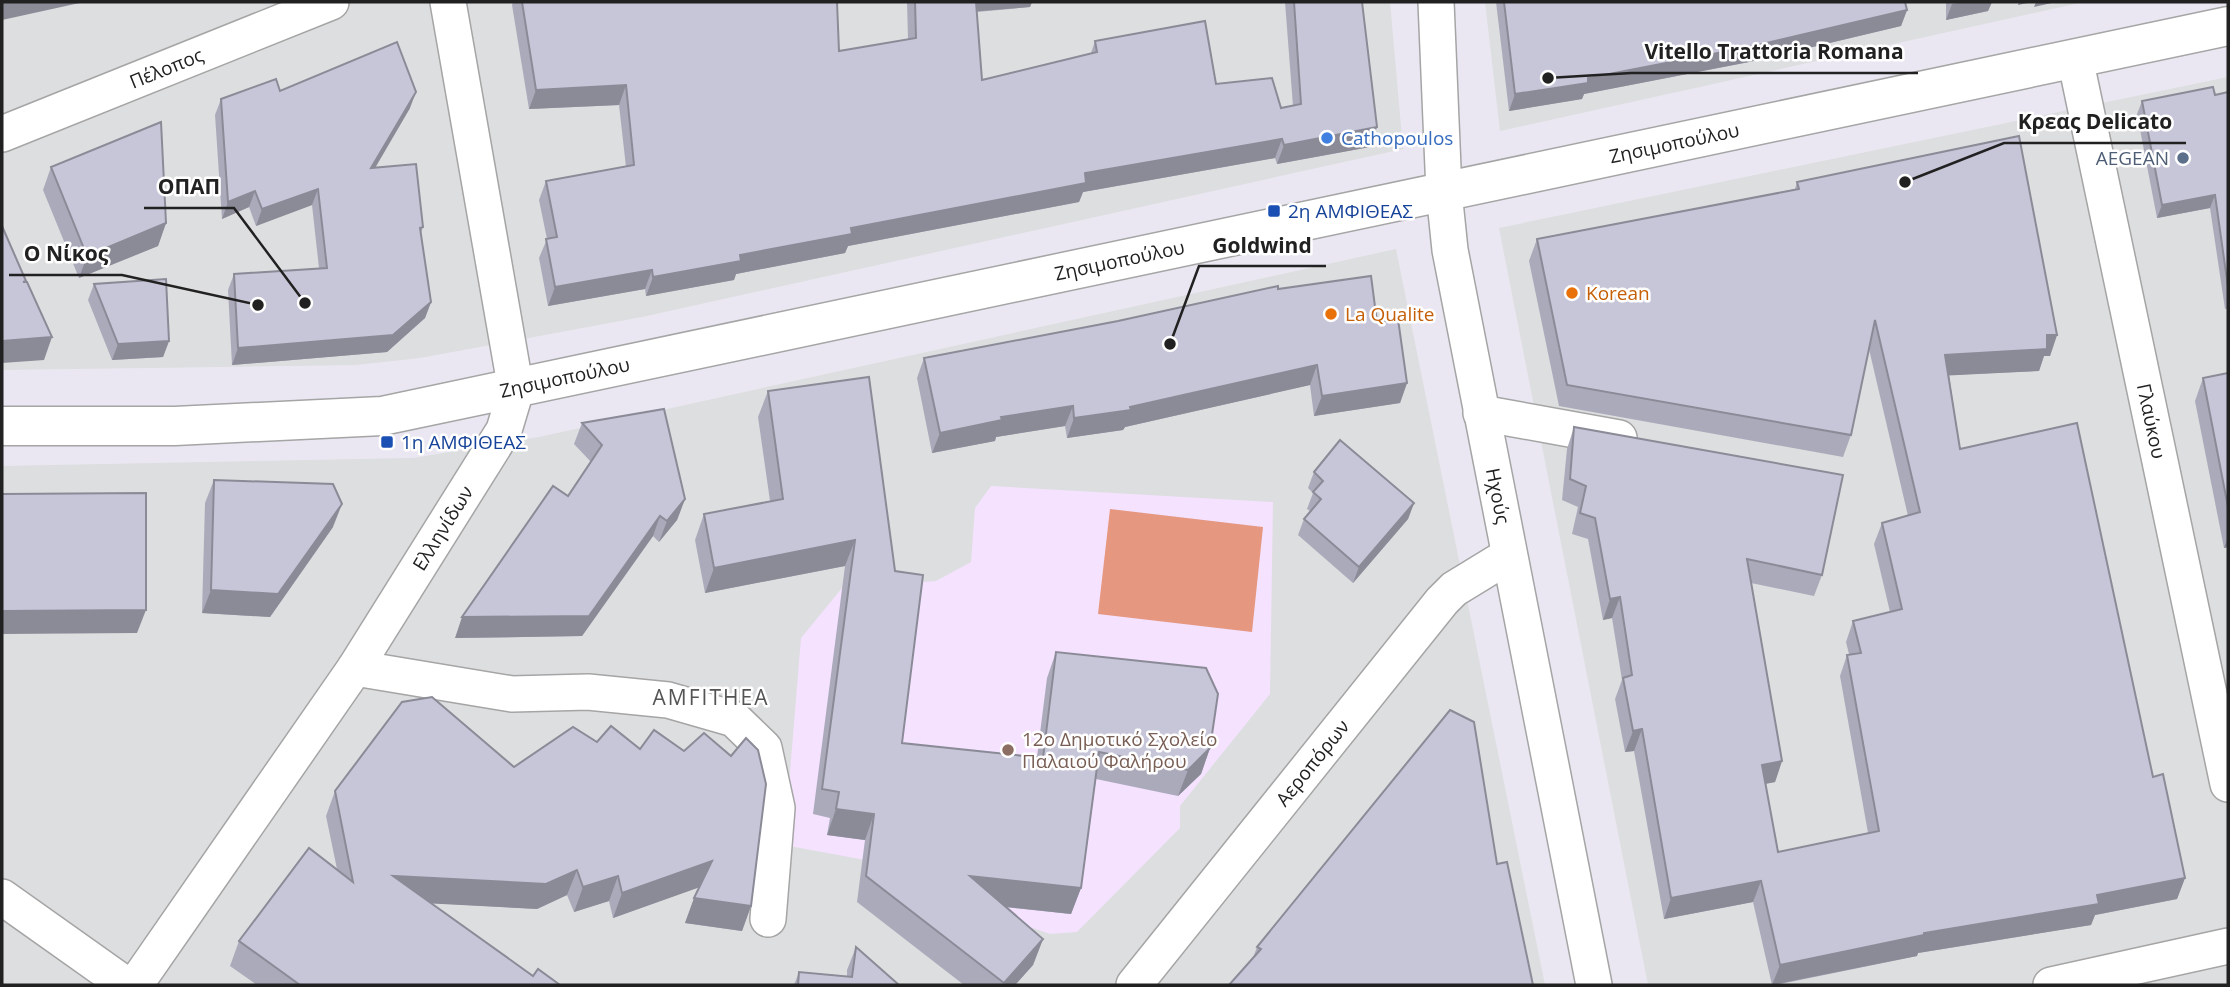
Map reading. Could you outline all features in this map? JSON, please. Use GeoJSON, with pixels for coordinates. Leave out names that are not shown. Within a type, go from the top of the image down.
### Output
{"type":"FeatureCollection","features":[{"type":"Feature","properties":{"kind":"street","name":"Πέλοπος"},"geometry":{"type":"LineString","coordinates":[[2,134],[331,2]]}},
{"type":"Feature","properties":{"kind":"street","name":"Ελληνίδων"},"geometry":{"type":"LineString","coordinates":[[135,985],[355,668],[505,430],[516,390],[448,2]]}},
{"type":"Feature","properties":{"kind":"street","name":"Ηχούς"},"geometry":{"type":"LineString","coordinates":[[1436,2],[1444,192],[1450,250],[1594,985]]}},
{"type":"Feature","properties":{"kind":"street","name":"Ζησιμοπούλου"},"geometry":{"type":"LineString","coordinates":[[2,426],[175,426],[329,421],[382,416],[516,390],[2228,26]]}},
{"type":"Feature","properties":{"kind":"street","name":"Γλαύκου"},"geometry":{"type":"LineString","coordinates":[[2075,58],[2228,784]]}},
{"type":"Feature","properties":{"kind":"street"},"geometry":{"type":"LineString","coordinates":[[1481,414],[1655,444]]}},
{"type":"Feature","properties":{"kind":"street","name":"Αεροπόρων"},"geometry":{"type":"LineString","coordinates":[[1134,985],[1442,601],[1454,589],[1508,556]]}},
{"type":"Feature","properties":{"kind":"street"},"geometry":{"type":"LineString","coordinates":[[355,668],[512,694],[588,692],[668,700],[734,719],[764,748],[776,808],[768,919]]}},
{"type":"Feature","properties":{"kind":"street"},"geometry":{"type":"LineString","coordinates":[[2,897],[126,985]]}},
{"type":"Feature","properties":{"kind":"street"},"geometry":{"type":"LineString","coordinates":[[2051,985],[2228,946]]}},
{"type":"Feature","properties":{"kind":"shaded area"},"geometry":{"type":"Polygon","coordinates":[[[2,2],[1390,2],[1403,149],[642,317],[420,358],[356,365],[2,370],[2,2]]]}},
{"type":"Feature","properties":{"kind":"shaded area"},"geometry":{"type":"Polygon","coordinates":[[[1485,2],[2084,2],[1500,131],[1485,2]]]}},
{"type":"Feature","properties":{"kind":"shaded area"},"geometry":{"type":"Polygon","coordinates":[[[2228,77],[2228,985],[1648,985],[1499,228],[2228,77]]]}},
{"type":"Feature","properties":{"kind":"shaded area"},"geometry":{"type":"Polygon","coordinates":[[[1396,249],[1545,985],[2,985],[2,466],[414,458],[539,437],[1396,249]]]}},
{"type":"Feature","properties":{"kind":"shaded area","name":"12ο Δημοτικό Σχολείο Παλαιού Φαλήρου"},"geometry":{"type":"Polygon","coordinates":[[[991,486],[1273,502],[1270,694],[1180,806],[1180,828],[1077,932],[1050,934],[1027,926],[941,874],[784,845],[801,638],[842,588],[936,581],[971,562],[975,508],[991,486]]]}},
{"type":"Feature","properties":{"kind":"shaded area"},"geometry":{"type":"Polygon","coordinates":[[[1110,509],[1263,527],[1252,632],[1098,614],[1110,509]]]}},
{"type":"Feature","properties":{"kind":"building"},"geometry":{"type":"Polygon","coordinates":[[[522,2],[837,2],[839,51],[916,38],[915,2],[976,2],[982,80],[1097,52],[1095,41],[1205,21],[1216,84],[1272,78],[1281,108],[1301,104],[1294,2],[1362,2],[1377,127],[1284,145],[1282,139],[1085,173],[1086,183],[851,228],[852,234],[740,255],[741,261],[653,277],[652,270],[555,287],[546,239],[557,237],[546,181],[634,165],[626,85],[536,90],[522,2]]]}},
{"type":"Feature","properties":{"kind":"building"},"geometry":{"type":"Polygon","coordinates":[[[1504,2],[1905,2],[1907,10],[1754,46],[1588,78],[1588,83],[1515,94],[1504,2]]]}},
{"type":"Feature","properties":{"kind":"building"},"geometry":{"type":"Polygon","coordinates":[[[397,42],[416,92],[371,168],[416,164],[423,227],[420,228],[431,302],[393,335],[238,348],[234,274],[327,268],[318,189],[262,209],[255,191],[228,202],[221,99],[276,79],[280,91],[397,42]]]}},
{"type":"Feature","properties":{"kind":"building","name":"AEGEAN"},"geometry":{"type":"Polygon","coordinates":[[[2213,87],[2215,95],[2228,92],[2228,287],[2215,195],[2162,205],[2142,101],[2213,87]]]}},
{"type":"Feature","properties":{"kind":"building"},"geometry":{"type":"Polygon","coordinates":[[[161,122],[166,223],[87,256],[51,167],[161,122]]]}},
{"type":"Feature","properties":{"kind":"building"},"geometry":{"type":"Polygon","coordinates":[[[2019,136],[2057,335],[2047,335],[2047,349],[1945,355],[1960,449],[2077,423],[2153,777],[2163,774],[2185,878],[2097,895],[2099,904],[1924,933],[1780,965],[1761,881],[1671,898],[1642,729],[1633,731],[1623,678],[1632,675],[1620,597],[1610,599],[1595,518],[1580,513],[1586,486],[1570,479],[1574,427],[1843,475],[1822,575],[1747,559],[1782,761],[1762,765],[1778,852],[1879,831],[1847,655],[1861,653],[1853,621],[1902,609],[1882,523],[1920,512],[1875,320],[1851,435],[1567,385],[1537,239],[1799,189],[1797,182],[2019,136]]]}},
{"type":"Feature","properties":{"kind":"building"},"geometry":{"type":"Polygon","coordinates":[[[2,226],[26,281],[23,282],[27,282],[52,337],[2,341],[2,226]]]}},
{"type":"Feature","properties":{"kind":"building"},"geometry":{"type":"Polygon","coordinates":[[[1371,276],[1377,322],[1398,319],[1407,383],[1322,396],[1317,365],[1130,407],[1131,410],[1074,418],[1073,406],[1001,417],[1002,420],[940,433],[924,358],[1118,321],[1278,286],[1278,289],[1371,276]]]}},
{"type":"Feature","properties":{"kind":"building"},"geometry":{"type":"Polygon","coordinates":[[[166,279],[169,341],[118,344],[94,284],[166,279]]]}},
{"type":"Feature","properties":{"kind":"building"},"geometry":{"type":"Polygon","coordinates":[[[2228,373],[2228,507],[2203,378],[2228,373]]]}},
{"type":"Feature","properties":{"kind":"building"},"geometry":{"type":"Polygon","coordinates":[[[869,377],[895,571],[923,575],[902,743],[1043,758],[1056,652],[1206,668],[1218,694],[1210,748],[1188,770],[1099,752],[1081,888],[970,876],[1043,939],[1004,983],[866,876],[874,814],[836,809],[839,792],[822,789],[855,540],[714,568],[704,514],[783,499],[768,391],[869,377]]]}},
{"type":"Feature","properties":{"kind":"building"},"geometry":{"type":"Polygon","coordinates":[[[664,409],[685,499],[667,521],[660,516],[589,616],[462,617],[553,486],[568,496],[602,445],[582,423],[664,409]]]}},
{"type":"Feature","properties":{"kind":"building"},"geometry":{"type":"Polygon","coordinates":[[[1340,440],[1414,503],[1359,567],[1304,519],[1321,499],[1313,492],[1323,481],[1314,472],[1340,440]]]}},
{"type":"Feature","properties":{"kind":"building"},"geometry":{"type":"Polygon","coordinates":[[[214,480],[333,484],[342,504],[278,594],[211,590],[214,480]]]}},
{"type":"Feature","properties":{"kind":"building"},"geometry":{"type":"Polygon","coordinates":[[[146,493],[146,610],[2,611],[2,494],[146,493]]]}},
{"type":"Feature","properties":{"kind":"building"},"geometry":{"type":"Polygon","coordinates":[[[432,697],[514,767],[573,727],[597,742],[611,726],[640,749],[654,730],[684,751],[704,733],[731,756],[746,738],[758,750],[766,784],[751,906],[694,898],[712,861],[622,893],[618,876],[583,887],[577,870],[546,884],[393,876],[533,976],[538,969],[560,985],[300,985],[239,941],[309,848],[353,882],[335,791],[402,702],[432,697]]]}},
{"type":"Feature","properties":{"kind":"building"},"geometry":{"type":"Polygon","coordinates":[[[1450,710],[1474,722],[1497,864],[1507,862],[1533,985],[1229,985],[1261,949],[1257,947],[1450,710]]]}},
{"type":"Feature","properties":{"kind":"building"},"geometry":{"type":"Polygon","coordinates":[[[856,947],[899,985],[798,985],[799,972],[852,977],[856,947]]]}},
{"type":"Feature","properties":{"kind":"place","name":"Vitello Trattoria Romana"},"geometry":{"type":"Point","coordinates":[1548,78]}},
{"type":"Feature","properties":{"kind":"place","name":"Cathopoulos"},"geometry":{"type":"Point","coordinates":[1327,138]}},
{"type":"Feature","properties":{"kind":"place","name":"AEGEAN"},"geometry":{"type":"Point","coordinates":[2183,158]}},
{"type":"Feature","properties":{"kind":"place","name":"Κρεας Delicato"},"geometry":{"type":"Point","coordinates":[1905,182]}},
{"type":"Feature","properties":{"kind":"place","name":"2η ΑΜΦΙΘΕΑΣ"},"geometry":{"type":"Point","coordinates":[1274,211]}},
{"type":"Feature","properties":{"kind":"place","name":"Korean"},"geometry":{"type":"Point","coordinates":[1572,293]}},
{"type":"Feature","properties":{"kind":"place","name":"ΟΠΑΠ"},"geometry":{"type":"Point","coordinates":[305,303]}},
{"type":"Feature","properties":{"kind":"place","name":"Ο Νίκος"},"geometry":{"type":"Point","coordinates":[258,305]}},
{"type":"Feature","properties":{"kind":"place","name":"La Qualite"},"geometry":{"type":"Point","coordinates":[1331,314]}},
{"type":"Feature","properties":{"kind":"place","name":"Goldwind"},"geometry":{"type":"Point","coordinates":[1170,344]}},
{"type":"Feature","properties":{"kind":"place","name":"1η ΑΜΦΙΘΕΑΣ"},"geometry":{"type":"Point","coordinates":[387,442]}},
{"type":"Feature","properties":{"kind":"place","name":"12ο Δημοτικό Σχολείο Παλαιού Φαλήρου"},"geometry":{"type":"Point","coordinates":[1008,750]}},
{"type":"Feature","properties":{"kind":"district","name":"AMFITHEA"},"geometry":{"type":"Point","coordinates":[711,697]}}]}
